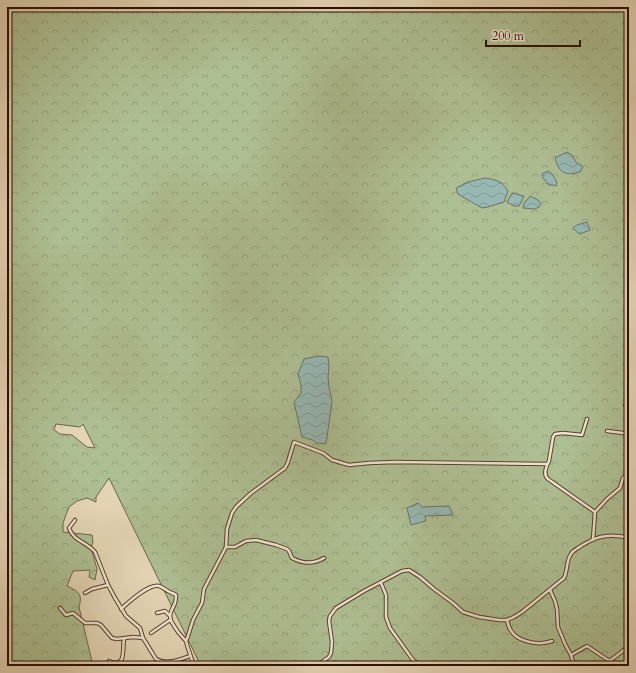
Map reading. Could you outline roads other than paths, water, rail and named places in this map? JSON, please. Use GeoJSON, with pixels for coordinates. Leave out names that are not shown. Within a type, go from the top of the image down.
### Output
{"type":"FeatureCollection","features":[{"type":"Feature","properties":{"kind":"street"},"geometry":{"type":"LineString","coordinates":[[624,405],[629,407],[629,411]]}},
{"type":"Feature","properties":{"kind":"street"},"geometry":{"type":"LineString","coordinates":[[629,415],[629,436]]}},
{"type":"Feature","properties":{"kind":"street"},"geometry":{"type":"LineString","coordinates":[[587,419],[582,435],[563,433],[555,434],[553,437],[545,477],[595,512]]}},
{"type":"Feature","properties":{"kind":"street"},"geometry":{"type":"LineString","coordinates":[[607,431],[623,433],[629,436]]}},
{"type":"Feature","properties":{"kind":"street"},"geometry":{"type":"LineString","coordinates":[[186,640],[193,620],[202,603],[204,589],[226,546],[227,528],[232,513],[236,507],[250,494],[284,468],[288,462],[294,442],[323,453],[332,460],[348,465],[395,462],[547,464]]}},
{"type":"Feature","properties":{"kind":"street"},"geometry":{"type":"LineString","coordinates":[[593,540],[595,512],[620,488],[623,478],[625,476],[629,476]]}},
{"type":"Feature","properties":{"kind":"street"},"geometry":{"type":"LineString","coordinates":[[74,520],[69,528],[71,533],[75,538],[92,548],[95,552],[108,585],[121,609],[126,616],[140,628],[143,638],[152,653],[158,660],[168,662],[190,656]]}},
{"type":"Feature","properties":{"kind":"street"},"geometry":{"type":"LineString","coordinates":[[316,666],[329,657],[331,653],[332,642],[329,621],[330,616],[336,608],[402,571],[409,570],[424,579],[463,612],[479,617],[507,620],[522,612],[564,578],[568,562],[575,549],[593,540],[612,536],[629,538]]}},
{"type":"Feature","properties":{"kind":"street"},"geometry":{"type":"LineString","coordinates":[[226,546],[235,547],[246,541],[256,540],[276,544],[287,549],[292,558],[302,562],[313,563],[324,558]]}},
{"type":"Feature","properties":{"kind":"street"},"geometry":{"type":"LineString","coordinates":[[381,583],[386,595],[386,617],[390,628],[413,660],[421,666]]}},
{"type":"Feature","properties":{"kind":"street"},"geometry":{"type":"LineString","coordinates":[[85,593],[92,589],[108,585]]}},
{"type":"Feature","properties":{"kind":"street"},"geometry":{"type":"LineString","coordinates":[[121,609],[134,597],[154,586],[158,586],[175,593],[175,604],[170,612],[171,621],[178,632],[186,640],[194,666]]}},
{"type":"Feature","properties":{"kind":"street"},"geometry":{"type":"LineString","coordinates":[[550,590],[557,609],[556,614],[558,627],[571,655],[574,666]]}},
{"type":"Feature","properties":{"kind":"street"},"geometry":{"type":"LineString","coordinates":[[60,608],[66,614],[73,613],[85,623],[97,623],[101,625],[112,638],[143,638]]}},
{"type":"Feature","properties":{"kind":"street"},"geometry":{"type":"LineString","coordinates":[[157,613],[165,611],[170,616]]}},
{"type":"Feature","properties":{"kind":"street"},"geometry":{"type":"LineString","coordinates":[[507,620],[513,634],[518,638],[535,643],[552,641]]}},
{"type":"Feature","properties":{"kind":"street"},"geometry":{"type":"LineString","coordinates":[[151,633],[168,621],[171,621]]}},
{"type":"Feature","properties":{"kind":"street"},"geometry":{"type":"LineString","coordinates":[[109,661],[116,663],[122,660],[124,639]]}},
{"type":"Feature","properties":{"kind":"street"},"geometry":{"type":"LineString","coordinates":[[571,655],[587,646],[608,660],[611,660],[629,647]]}},
{"type":"Feature","properties":{"kind":"water"},"geometry":{"type":"Polygon","coordinates":[[[567,152],[572,155],[576,162],[583,167],[580,172],[570,174],[563,172],[558,167],[555,158],[567,152]]]}},
{"type":"Feature","properties":{"kind":"water"},"geometry":{"type":"Polygon","coordinates":[[[548,171],[555,178],[557,183],[556,186],[549,185],[543,178],[542,174],[548,171]]]}},
{"type":"Feature","properties":{"kind":"water"},"geometry":{"type":"Polygon","coordinates":[[[485,178],[493,179],[504,185],[508,191],[504,202],[482,208],[458,194],[456,188],[468,182],[485,178]]]}},
{"type":"Feature","properties":{"kind":"water"},"geometry":{"type":"Polygon","coordinates":[[[512,193],[524,196],[519,206],[514,206],[507,202],[512,193]]]}},
{"type":"Feature","properties":{"kind":"water"},"geometry":{"type":"Polygon","coordinates":[[[530,196],[538,200],[541,204],[539,207],[535,209],[523,208],[530,196]]]}},
{"type":"Feature","properties":{"kind":"water"},"geometry":{"type":"Polygon","coordinates":[[[587,222],[590,230],[580,234],[573,228],[577,225],[587,222]]]}},
{"type":"Feature","properties":{"kind":"water"},"geometry":{"type":"Polygon","coordinates":[[[319,356],[328,357],[328,377],[332,402],[326,444],[316,443],[313,440],[302,437],[294,402],[301,393],[301,385],[298,374],[304,359],[319,356]]]}},
{"type":"Feature","properties":{"kind":"water"},"geometry":{"type":"Polygon","coordinates":[[[418,503],[422,507],[449,506],[453,515],[425,516],[426,521],[411,525],[407,508],[418,503]]]}}]}
